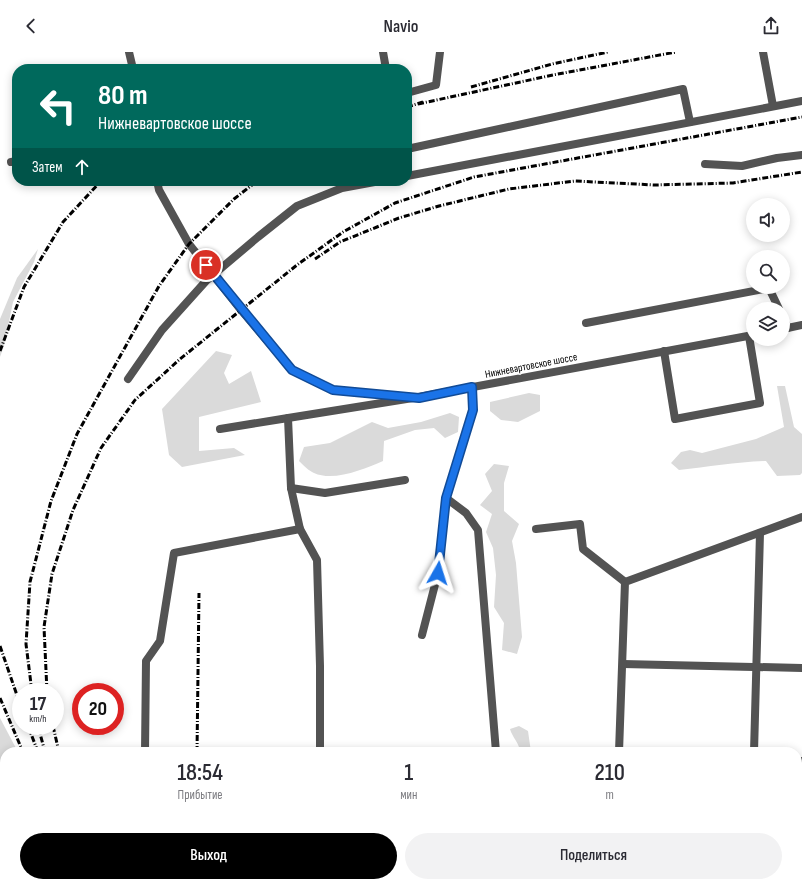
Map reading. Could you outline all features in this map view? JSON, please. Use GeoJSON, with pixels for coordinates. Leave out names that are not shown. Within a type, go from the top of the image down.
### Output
{"type":"FeatureCollection","features":[{"type":"Feature","properties":{"kind":"street"},"geometry":{"type":"LineString","coordinates":[[129,52],[132,64]]}},
{"type":"Feature","properties":{"kind":"street"},"geometry":{"type":"LineString","coordinates":[[383,52],[385,64]]}},
{"type":"Feature","properties":{"kind":"street"},"geometry":{"type":"LineString","coordinates":[[412,92],[436,85],[440,52]]}},
{"type":"Feature","properties":{"kind":"street"},"geometry":{"type":"LineString","coordinates":[[763,52],[773,106]]}},
{"type":"Feature","properties":{"kind":"street"},"geometry":{"type":"LineString","coordinates":[[412,148],[683,89],[690,122]]}},
{"type":"Feature","properties":{"kind":"street"},"geometry":{"type":"LineString","coordinates":[[412,175],[802,101]]}},
{"type":"Feature","properties":{"kind":"street"},"geometry":{"type":"LineString","coordinates":[[706,164],[742,166],[777,158],[802,155]]}},
{"type":"Feature","properties":{"kind":"street"},"geometry":{"type":"LineString","coordinates":[[158,186],[189,244],[292,370],[333,390],[419,398]]}},
{"type":"Feature","properties":{"kind":"street"},"geometry":{"type":"LineString","coordinates":[[128,379],[162,330],[206,281],[297,206],[342,186]]}},
{"type":"Feature","properties":{"kind":"street"},"geometry":{"type":"LineString","coordinates":[[586,323],[769,288],[776,302]]}},
{"type":"Feature","properties":{"kind":"street"},"geometry":{"type":"LineString","coordinates":[[790,327],[802,325]]}},
{"type":"Feature","properties":{"kind":"street","name":"Нижневартовское шоссе"},"geometry":{"type":"LineString","coordinates":[[220,429],[419,398],[746,336]]}},
{"type":"Feature","properties":{"kind":"street"},"geometry":{"type":"LineString","coordinates":[[664,351],[675,418],[760,403],[752,346]]}},
{"type":"Feature","properties":{"kind":"street"},"geometry":{"type":"LineString","coordinates":[[422,635],[438,573],[446,498],[473,410],[472,387]]}},
{"type":"Feature","properties":{"kind":"street"},"geometry":{"type":"LineString","coordinates":[[288,418],[292,488],[300,529],[317,560],[320,666],[320,747]]}},
{"type":"Feature","properties":{"kind":"street"},"geometry":{"type":"LineString","coordinates":[[292,488],[325,493],[406,480]]}},
{"type":"Feature","properties":{"kind":"street"},"geometry":{"type":"LineString","coordinates":[[446,498],[466,513],[478,530],[496,747]]}},
{"type":"Feature","properties":{"kind":"street"},"geometry":{"type":"LineString","coordinates":[[625,582],[802,517]]}},
{"type":"Feature","properties":{"kind":"street"},"geometry":{"type":"LineString","coordinates":[[536,529],[580,524],[583,549],[625,582]]}},
{"type":"Feature","properties":{"kind":"street"},"geometry":{"type":"LineString","coordinates":[[145,747],[146,661],[160,641],[174,553],[300,529]]}},
{"type":"Feature","properties":{"kind":"street"},"geometry":{"type":"LineString","coordinates":[[754,747],[760,533]]}},
{"type":"Feature","properties":{"kind":"street"},"geometry":{"type":"LineString","coordinates":[[619,747],[625,582]]}},
{"type":"Feature","properties":{"kind":"street"},"geometry":{"type":"LineString","coordinates":[[623,664],[802,668]]}},
{"type":"Feature","properties":{"kind":"shaded area"},"geometry":{"type":"Polygon","coordinates":[[[38,249],[34,262],[13,302],[4,346],[0,357],[0,319],[17,278],[38,249]]]}},
{"type":"Feature","properties":{"kind":"shaded area"},"geometry":{"type":"Polygon","coordinates":[[[216,351],[232,355],[224,373],[229,384],[251,371],[261,402],[199,417],[199,451],[234,448],[245,455],[182,467],[169,455],[162,409],[216,351]]]}},
{"type":"Feature","properties":{"kind":"shaded area"},"geometry":{"type":"Polygon","coordinates":[[[777,386],[785,386],[794,427],[802,434],[802,473],[800,475],[777,476],[766,461],[733,463],[679,470],[671,463],[681,452],[690,450],[702,453],[756,439],[784,427],[777,386]]]}},
{"type":"Feature","properties":{"kind":"shaded area"},"geometry":{"type":"Polygon","coordinates":[[[529,393],[540,395],[540,411],[518,422],[501,420],[490,411],[490,402],[529,393]]]}},
{"type":"Feature","properties":{"kind":"shaded area"},"geometry":{"type":"Polygon","coordinates":[[[450,413],[459,417],[458,432],[445,438],[434,428],[415,430],[384,441],[383,461],[358,471],[331,476],[322,475],[310,471],[299,461],[304,447],[330,443],[372,422],[388,428],[421,422],[450,413]]]}},
{"type":"Feature","properties":{"kind":"shaded area"},"geometry":{"type":"Polygon","coordinates":[[[494,464],[509,466],[504,483],[504,511],[519,524],[512,541],[516,563],[522,637],[517,654],[502,650],[504,623],[494,607],[496,575],[493,548],[486,532],[492,514],[480,505],[492,491],[485,474],[494,464]]]}},
{"type":"Feature","properties":{"kind":"shaded area"},"geometry":{"type":"Polygon","coordinates":[[[0,718],[15,747],[0,747],[0,718]]]}},
{"type":"Feature","properties":{"kind":"shaded area"},"geometry":{"type":"Polygon","coordinates":[[[519,726],[528,731],[530,747],[519,747],[510,729],[519,726]]]}},
{"type":"Feature","properties":{"kind":"railway"},"geometry":{"type":"LineString","coordinates":[[471,87],[552,64],[608,52]]}},
{"type":"Feature","properties":{"kind":"railway"},"geometry":{"type":"LineString","coordinates":[[418,104],[553,75],[676,52]]}},
{"type":"Feature","properties":{"kind":"railway"},"geometry":{"type":"LineString","coordinates":[[412,105],[423,102]]}},
{"type":"Feature","properties":{"kind":"railway"},"geometry":{"type":"LineString","coordinates":[[47,683],[44,627],[52,574],[73,510],[101,448],[135,400],[180,359],[297,265],[343,232],[395,203],[474,177],[802,117]]}},
{"type":"Feature","properties":{"kind":"railway"},"geometry":{"type":"LineString","coordinates":[[315,259],[340,242],[399,218],[439,206],[509,189],[575,181],[655,185],[733,183],[802,172]]}},
{"type":"Feature","properties":{"kind":"railway"},"geometry":{"type":"LineString","coordinates":[[0,351],[24,287],[63,222],[96,186]]}},
{"type":"Feature","properties":{"kind":"railway"},"geometry":{"type":"LineString","coordinates":[[31,683],[26,644],[30,582],[51,501],[77,434],[159,286],[189,244],[234,199],[251,186]]}},
{"type":"Feature","properties":{"kind":"railway"},"geometry":{"type":"LineString","coordinates":[[197,747],[199,593]]}},
{"type":"Feature","properties":{"kind":"railway"},"geometry":{"type":"LineString","coordinates":[[0,646],[13,683]]}},
{"type":"Feature","properties":{"kind":"railway"},"geometry":{"type":"LineString","coordinates":[[0,698],[21,747]]}},
{"type":"Feature","properties":{"kind":"railway"},"geometry":{"type":"LineString","coordinates":[[31,735],[36,747]]}},
{"type":"Feature","properties":{"kind":"railway"},"geometry":{"type":"LineString","coordinates":[[40,735],[44,747]]}},
{"type":"Feature","properties":{"kind":"railway"},"geometry":{"type":"LineString","coordinates":[[55,735],[58,747]]}},
{"type":"Feature","properties":{"kind":"route"},"geometry":{"type":"LineString","coordinates":[[206,265],[292,370],[333,390],[419,398],[472,387],[473,410],[446,498],[438,573]]}}]}
